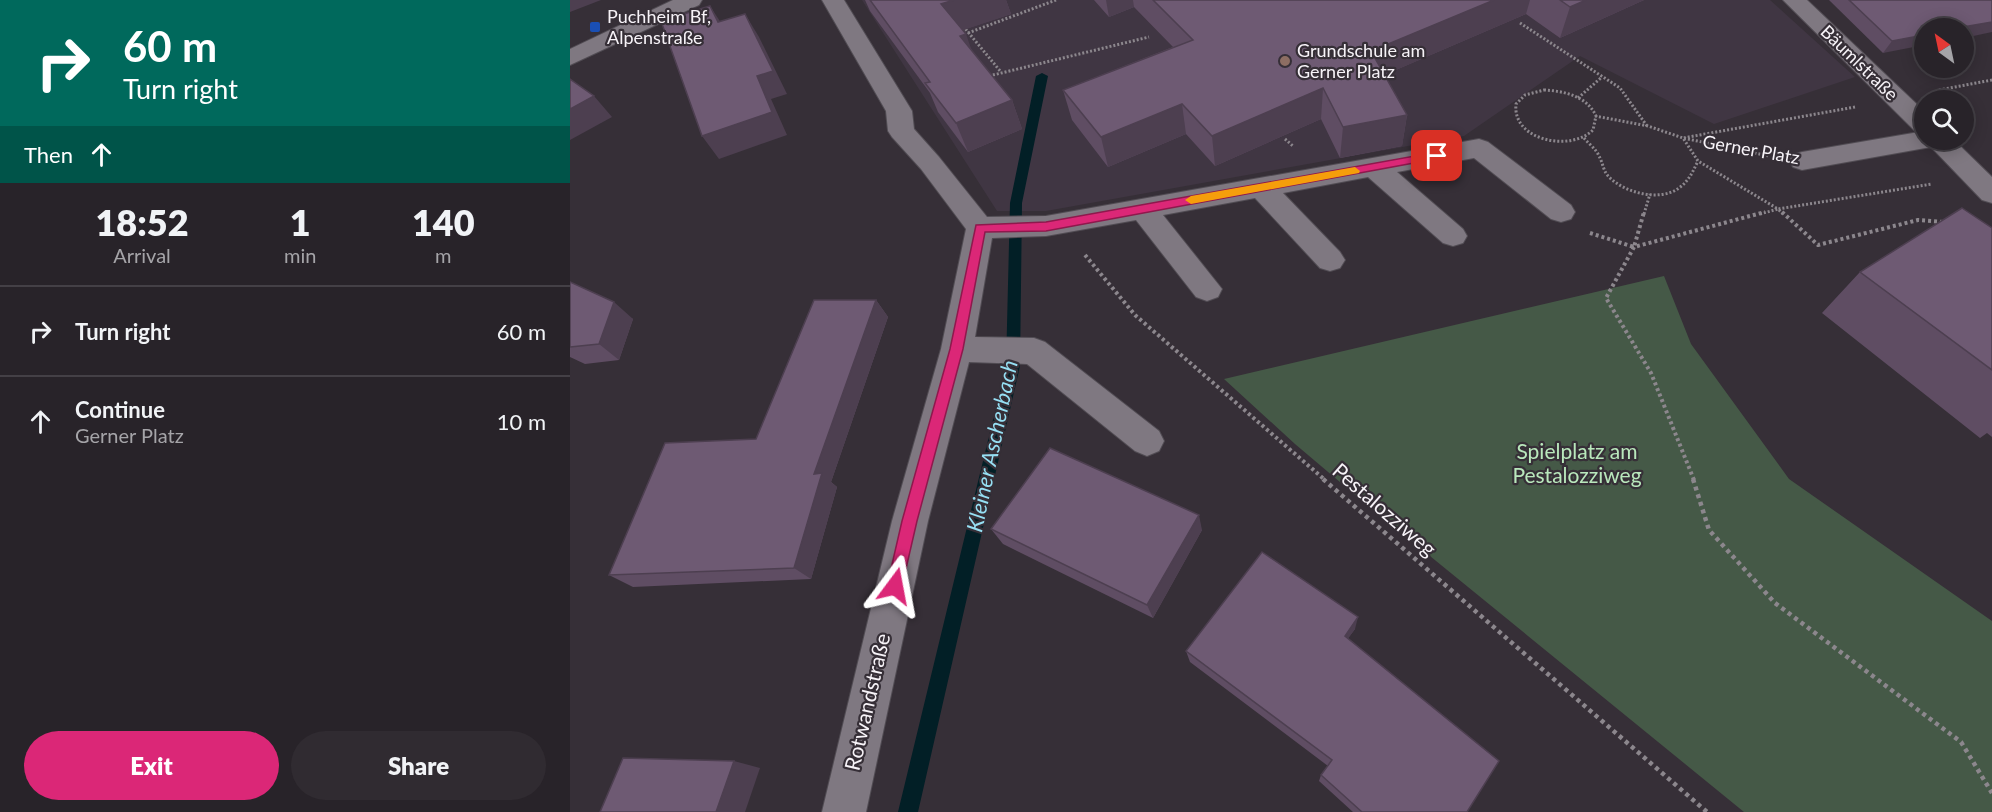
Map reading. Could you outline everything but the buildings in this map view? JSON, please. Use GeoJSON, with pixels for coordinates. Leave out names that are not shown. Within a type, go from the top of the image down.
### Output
{"type":"FeatureCollection","features":[{"type":"Feature","properties":{"kind":"street"},"geometry":{"type":"LineString","coordinates":[[570,58],[691,0]]}},
{"type":"Feature","properties":{"kind":"street"},"geometry":{"type":"LineString","coordinates":[[833,0],[899,111],[901,131],[930,163],[980,228],[1046,226],[1479,148],[1561,212]]}},
{"type":"Feature","properties":{"kind":"street","name":"Bäumlstraße"},"geometry":{"type":"LineString","coordinates":[[1794,0],[1914,115]]}},
{"type":"Feature","properties":{"kind":"street","name":"Gerner Platz"},"geometry":{"type":"LineString","coordinates":[[1802,161],[1914,142]]}},
{"type":"Feature","properties":{"kind":"street"},"geometry":{"type":"LineString","coordinates":[[1949,150],[1992,193]]}},
{"type":"Feature","properties":{"kind":"street"},"geometry":{"type":"LineString","coordinates":[[1375,168],[1453,236]]}},
{"type":"Feature","properties":{"kind":"street"},"geometry":{"type":"LineString","coordinates":[[1261,187],[1330,260]]}},
{"type":"Feature","properties":{"kind":"street"},"geometry":{"type":"LineString","coordinates":[[1143,209],[1207,289]]}},
{"type":"Feature","properties":{"kind":"street","name":"Rotwandstraße"},"geometry":{"type":"LineString","coordinates":[[844,812],[910,521],[971,349],[980,228]]}},
{"type":"Feature","properties":{"kind":"street"},"geometry":{"type":"LineString","coordinates":[[971,349],[1034,351],[1147,441]]}},
{"type":"Feature","properties":{"kind":"path"},"geometry":{"type":"LineString","coordinates":[[968,33],[1056,0]]}},
{"type":"Feature","properties":{"kind":"path"},"geometry":{"type":"LineString","coordinates":[[1520,22],[1620,88],[1648,126]]}},
{"type":"Feature","properties":{"kind":"path"},"geometry":{"type":"LineString","coordinates":[[962,24],[1001,72]]}},
{"type":"Feature","properties":{"kind":"path"},"geometry":{"type":"LineString","coordinates":[[981,80],[1001,72],[1149,37]]}},
{"type":"Feature","properties":{"kind":"path"},"geometry":{"type":"LineString","coordinates":[[1578,98],[1602,77]]}},
{"type":"Feature","properties":{"kind":"path","name":"Gerner Platz"},"geometry":{"type":"LineString","coordinates":[[1683,138],[1992,80]]}},
{"type":"Feature","properties":{"kind":"path"},"geometry":{"type":"LineString","coordinates":[[1558,90],[1578,98],[1591,107],[1595,116],[1596,125],[1592,132],[1584,138],[1559,142],[1540,138],[1523,129],[1516,121],[1513,112],[1515,103],[1532,92],[1558,90]]}},
{"type":"Feature","properties":{"kind":"path","name":"Gerner Platz"},"geometry":{"type":"LineString","coordinates":[[1595,116],[1648,126],[1683,138],[1758,155],[1802,161]]}},
{"type":"Feature","properties":{"kind":"path"},"geometry":{"type":"LineString","coordinates":[[1584,138],[1599,156],[1601,167],[1609,177],[1621,186],[1650,194],[1665,194],[1677,190],[1686,183],[1698,161]]}},
{"type":"Feature","properties":{"kind":"path"},"geometry":{"type":"LineString","coordinates":[[1650,194],[1634,247],[1606,298],[1651,374],[1692,474],[1709,530],[1775,603],[1961,742],[1992,793]]}},
{"type":"Feature","properties":{"kind":"path"},"geometry":{"type":"LineString","coordinates":[[1561,212],[1590,233],[1634,247],[1778,209],[1818,245],[1918,220],[1953,222]]}},
{"type":"Feature","properties":{"kind":"path","name":"Pestalozziweg"},"geometry":{"type":"LineString","coordinates":[[1046,226],[1089,258],[1135,315],[1707,812]]}},
{"type":"Feature","properties":{"kind":"shaded area"},"geometry":{"type":"Polygon","coordinates":[[[862,0],[1770,0],[1855,77],[1714,124],[1580,56],[1464,136],[1046,211],[997,211],[862,0]]]}},
{"type":"Feature","properties":{"kind":"green space","name":"Spielplatz am Pestalozziweg"},"geometry":{"type":"Polygon","coordinates":[[[1664,276],[1691,344],[1789,479],[1992,621],[1992,812],[1744,812],[1360,499],[1224,379],[1664,276]]]}},
{"type":"Feature","properties":{"kind":"waterway","name":"Kleiner Ascherbach"},"geometry":{"type":"LineString","coordinates":[[908,812],[1013,366],[1016,203],[1042,76]]}},
{"type":"Feature","properties":{"kind":"slow traffic"},"geometry":{"type":"LineString","coordinates":[[1191,200],[1355,171]]}},
{"type":"Feature","properties":{"kind":"place","name":"Puchheim Bf, Alpenstraße"},"geometry":{"type":"Point","coordinates":[595,27]}},
{"type":"Feature","properties":{"kind":"place","name":"Grundschule am Gerner Platz"},"geometry":{"type":"Point","coordinates":[1285,61]}},
{"type":"Feature","properties":{"kind":"route"},"geometry":{"type":"LineString","coordinates":[[895,586],[910,521],[957,349],[980,228],[1046,226],[1437,156]]}}]}
